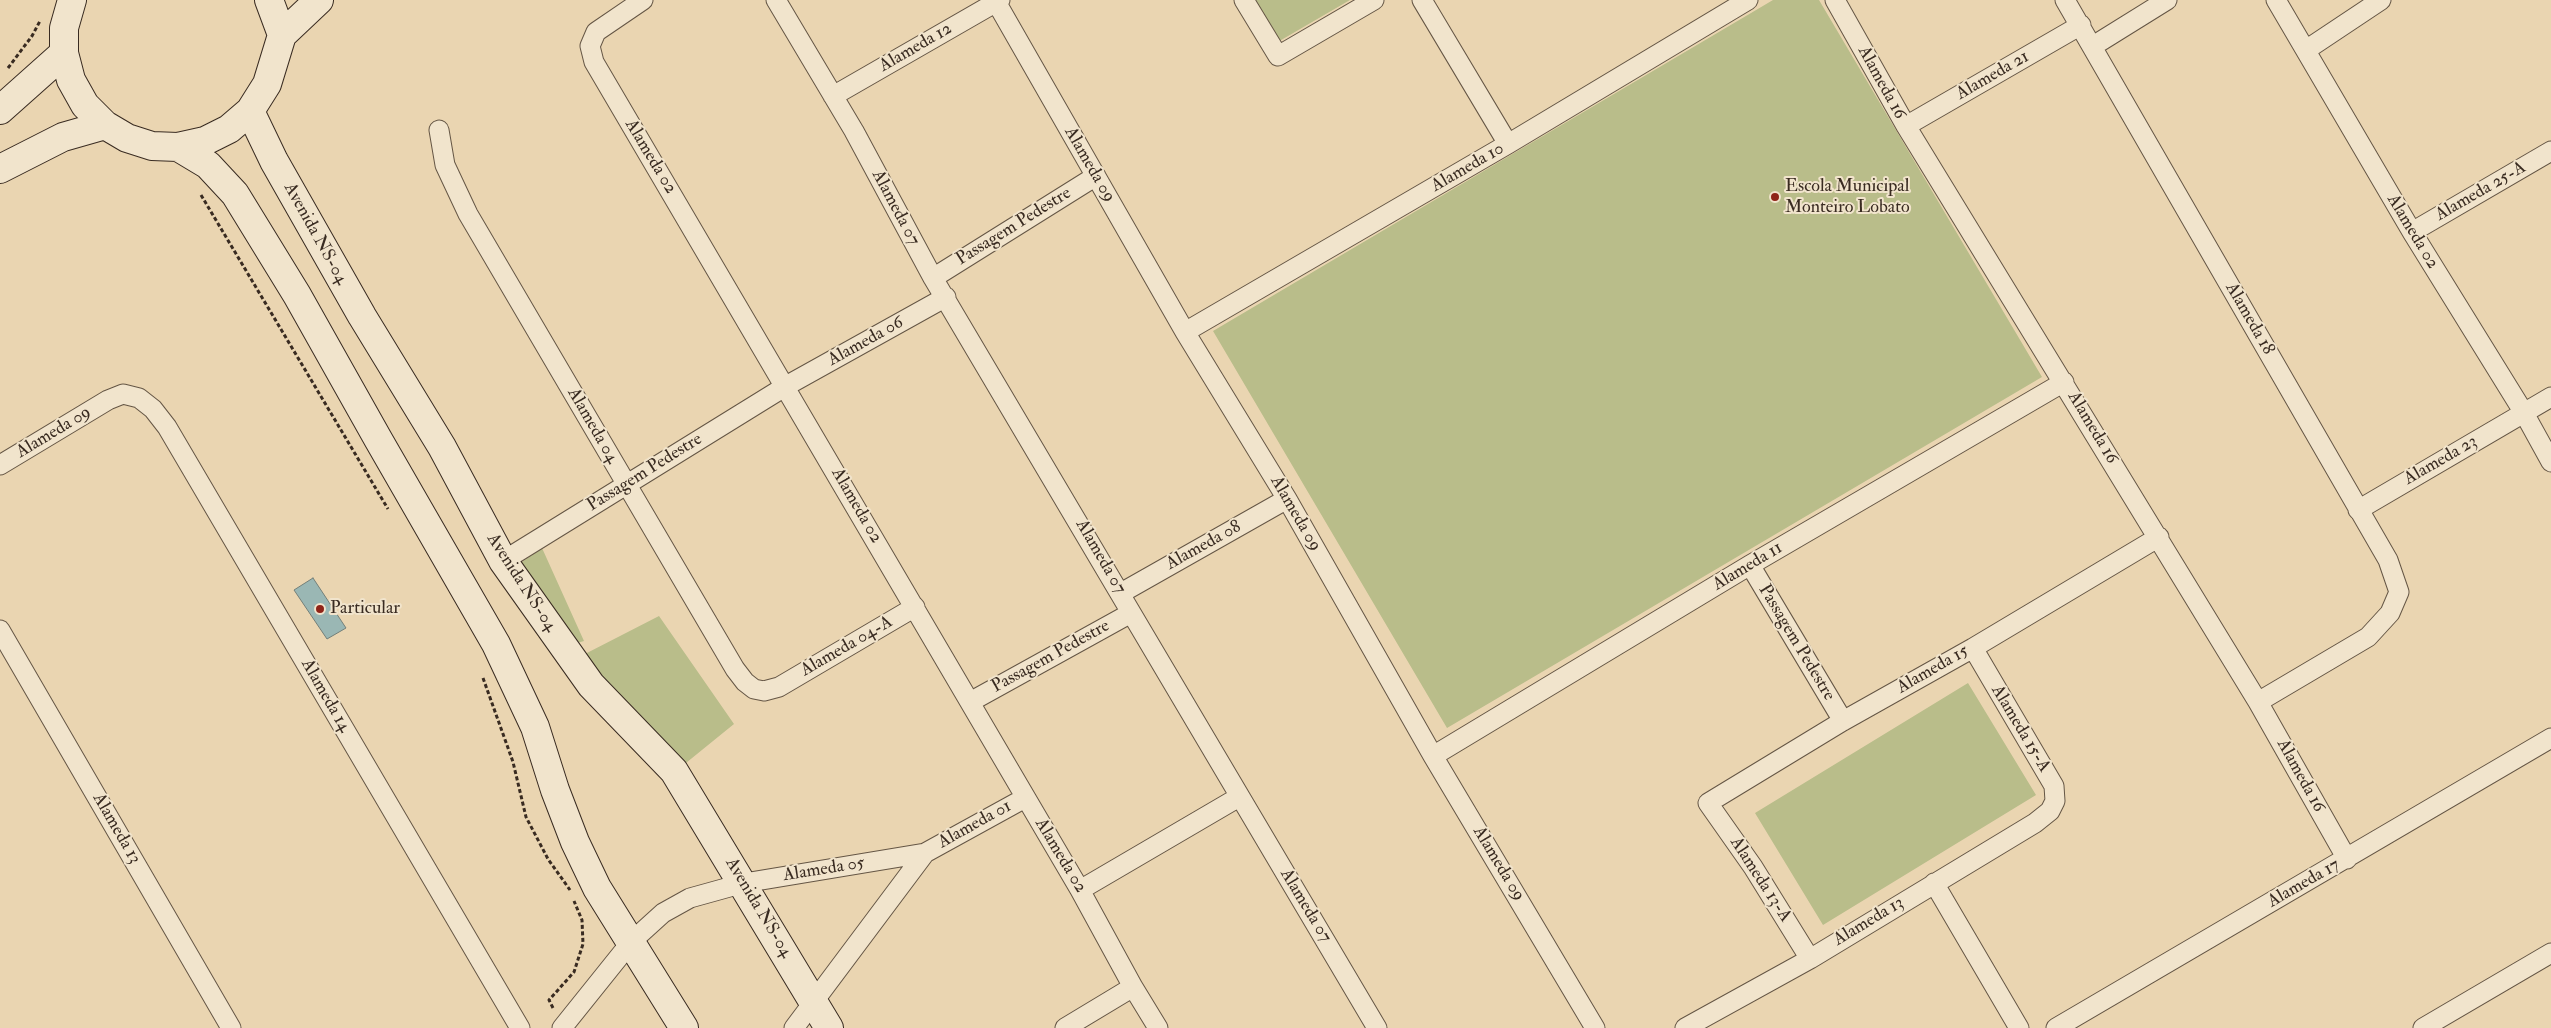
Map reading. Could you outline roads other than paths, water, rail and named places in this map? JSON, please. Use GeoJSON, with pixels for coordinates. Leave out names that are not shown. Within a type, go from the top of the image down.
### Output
{"type":"FeatureCollection","features":[{"type":"Feature","properties":{"kind":"street"},"geometry":{"type":"LineString","coordinates":[[72,0],[64,28],[64,53],[71,80],[84,105],[104,125],[127,138],[144,143],[178,147],[205,141],[229,129],[250,111],[267,84],[282,35],[319,0]]}},
{"type":"Feature","properties":{"kind":"street"},"geometry":{"type":"LineString","coordinates":[[269,0],[282,35]]}},
{"type":"Feature","properties":{"kind":"street","name":"Alameda 02"},"geometry":{"type":"LineString","coordinates":[[643,0],[596,32],[590,46],[594,62],[786,386],[1080,890],[1133,987],[1158,1028]]}},
{"type":"Feature","properties":{"kind":"street"},"geometry":{"type":"LineString","coordinates":[[776,0],[829,90]]}},
{"type":"Feature","properties":{"kind":"street"},"geometry":{"type":"LineString","coordinates":[[1244,0],[1278,56],[1374,0]]}},
{"type":"Feature","properties":{"kind":"street"},"geometry":{"type":"LineString","coordinates":[[1422,0],[1508,144]]}},
{"type":"Feature","properties":{"kind":"street","name":"Alameda 10"},"geometry":{"type":"LineString","coordinates":[[1185,332],[1508,144],[1748,0]]}},
{"type":"Feature","properties":{"kind":"street","name":"Alameda 16"},"geometry":{"type":"LineString","coordinates":[[1835,0],[1906,126],[2258,702],[2347,859]]}},
{"type":"Feature","properties":{"kind":"street","name":"Alameda 18"},"geometry":{"type":"LineString","coordinates":[[2065,0],[2388,560],[2399,592],[2390,613],[2368,637],[2258,702]]}},
{"type":"Feature","properties":{"kind":"street"},"geometry":{"type":"LineString","coordinates":[[2093,46],[2167,0]]}},
{"type":"Feature","properties":{"kind":"street","name":"Alameda 02"},"geometry":{"type":"LineString","coordinates":[[2276,0],[2412,232],[2524,413],[2551,462]]}},
{"type":"Feature","properties":{"kind":"street"},"geometry":{"type":"LineString","coordinates":[[2306,50],[2381,0]]}},
{"type":"Feature","properties":{"kind":"street","name":"Alameda 12"},"geometry":{"type":"LineString","coordinates":[[829,90],[997,1]]}},
{"type":"Feature","properties":{"kind":"street","name":"Alameda 09"},"geometry":{"type":"LineString","coordinates":[[997,1],[1185,332],[1287,499],[1433,756],[1595,1028]]}},
{"type":"Feature","properties":{"kind":"street","name":"Alameda 21"},"geometry":{"type":"LineString","coordinates":[[1906,126],[2081,25]]}},
{"type":"Feature","properties":{"kind":"street"},"geometry":{"type":"LineString","coordinates":[[0,110],[64,53]]}},
{"type":"Feature","properties":{"kind":"street","name":"Alameda 07"},"geometry":{"type":"LineString","coordinates":[[829,90],[854,131],[933,278],[1121,593],[1239,797],[1378,1028]]}},
{"type":"Feature","properties":{"kind":"street","name":"Avenida NS-04"},"geometry":{"type":"LineString","coordinates":[[250,111],[284,178],[362,316],[442,447],[503,561],[591,685],[674,770],[744,883],[829,1028]]}},
{"type":"Feature","properties":{"kind":"street"},"geometry":{"type":"LineString","coordinates":[[0,169],[63,137],[104,125]]}},
{"type":"Feature","properties":{"kind":"street","name":"Alameda 04"},"geometry":{"type":"LineString","coordinates":[[439,130],[445,165],[468,214],[735,669],[754,689],[764,692],[779,687]]}},
{"type":"Feature","properties":{"kind":"street"},"geometry":{"type":"LineString","coordinates":[[178,147],[208,165],[235,194],[297,295],[496,644],[535,727],[555,790],[575,842],[597,888],[684,1028]]}},
{"type":"Feature","properties":{"kind":"street","name":"Alameda 25-A"},"geometry":{"type":"LineString","coordinates":[[2412,232],[2551,151]]}},
{"type":"Feature","properties":{"kind":"street","name":"Passagem Pedestre"},"geometry":{"type":"LineString","coordinates":[[933,278],[1096,176]]}},
{"type":"Feature","properties":{"kind":"street","name":"Alameda 06"},"geometry":{"type":"LineString","coordinates":[[786,386],[946,298]]}},
{"type":"Feature","properties":{"kind":"street","name":"Alameda 11"},"geometry":{"type":"LineString","coordinates":[[1433,756],[1750,565],[2064,382]]}},
{"type":"Feature","properties":{"kind":"street","name":"Passagem Pedestre"},"geometry":{"type":"LineString","coordinates":[[503,561],[786,386]]}},
{"type":"Feature","properties":{"kind":"street","name":"Alameda 14"},"geometry":{"type":"LineString","coordinates":[[108,400],[123,394],[139,398],[153,409],[167,427],[520,1028]]}},
{"type":"Feature","properties":{"kind":"street"},"geometry":{"type":"LineString","coordinates":[[2524,413],[2551,397]]}},
{"type":"Feature","properties":{"kind":"street","name":"Alameda 09"},"geometry":{"type":"LineString","coordinates":[[0,465],[108,400]]}},
{"type":"Feature","properties":{"kind":"street","name":"Alameda 23"},"geometry":{"type":"LineString","coordinates":[[2358,510],[2524,413]]}},
{"type":"Feature","properties":{"kind":"street","name":"Alameda 08"},"geometry":{"type":"LineString","coordinates":[[1121,593],[1287,499]]}},
{"type":"Feature","properties":{"kind":"street","name":"Alameda 15"},"geometry":{"type":"LineString","coordinates":[[1708,802],[1843,721],[1973,648],[2159,538]]}},
{"type":"Feature","properties":{"kind":"street","name":"Passagem Pedestre"},"geometry":{"type":"LineString","coordinates":[[1750,565],[1843,721]]}},
{"type":"Feature","properties":{"kind":"street","name":"Alameda 04-A"},"geometry":{"type":"LineString","coordinates":[[779,687],[915,607]]}},
{"type":"Feature","properties":{"kind":"street","name":"Passagem Pedestre"},"geometry":{"type":"LineString","coordinates":[[970,702],[1131,613]]}},
{"type":"Feature","properties":{"kind":"street","name":"Alameda 13"},"geometry":{"type":"LineString","coordinates":[[0,630],[231,1028]]}},
{"type":"Feature","properties":{"kind":"street","name":"Alameda 15-A"},"geometry":{"type":"LineString","coordinates":[[1973,648],[2054,786],[2055,801],[2050,811]]}},
{"type":"Feature","properties":{"kind":"street","name":"Alameda 17"},"geometry":{"type":"LineString","coordinates":[[2056,1028],[2551,738]]}},
{"type":"Feature","properties":{"kind":"street"},"geometry":{"type":"LineString","coordinates":[[1080,890],[1239,797]]}},
{"type":"Feature","properties":{"kind":"street","name":"Alameda 01"},"geometry":{"type":"LineString","coordinates":[[925,853],[1025,798]]}},
{"type":"Feature","properties":{"kind":"street","name":"Alameda 13-A"},"geometry":{"type":"LineString","coordinates":[[1708,802],[1753,866],[1810,959]]}},
{"type":"Feature","properties":{"kind":"street","name":"Alameda 13"},"geometry":{"type":"LineString","coordinates":[[1685,1028],[1810,959],[2035,823],[2050,811]]}},
{"type":"Feature","properties":{"kind":"street"},"geometry":{"type":"LineString","coordinates":[[794,1028],[815,1003],[925,853]]}},
{"type":"Feature","properties":{"kind":"street","name":"Alameda 05"},"geometry":{"type":"LineString","coordinates":[[563,1027],[631,942],[663,913],[684,902],[744,883],[925,853]]}},
{"type":"Feature","properties":{"kind":"street"},"geometry":{"type":"LineString","coordinates":[[1934,883],[2019,1028]]}},
{"type":"Feature","properties":{"kind":"street"},"geometry":{"type":"LineString","coordinates":[[2423,1028],[2551,953]]}},
{"type":"Feature","properties":{"kind":"street"},"geometry":{"type":"LineString","coordinates":[[1065,1028],[1133,987]]}},
{"type":"Feature","properties":{"kind":"water","name":"Particular"},"geometry":{"type":"Polygon","coordinates":[[[313,578],[346,628],[327,639],[294,590],[313,578]]]}},
{"type":"Feature","properties":{"kind":"place","name":"Escola Municipal Monteiro Lobato"},"geometry":{"type":"Point","coordinates":[1775,197]}},
{"type":"Feature","properties":{"kind":"place","name":"Particular"},"geometry":{"type":"Point","coordinates":[320,609]}}]}
